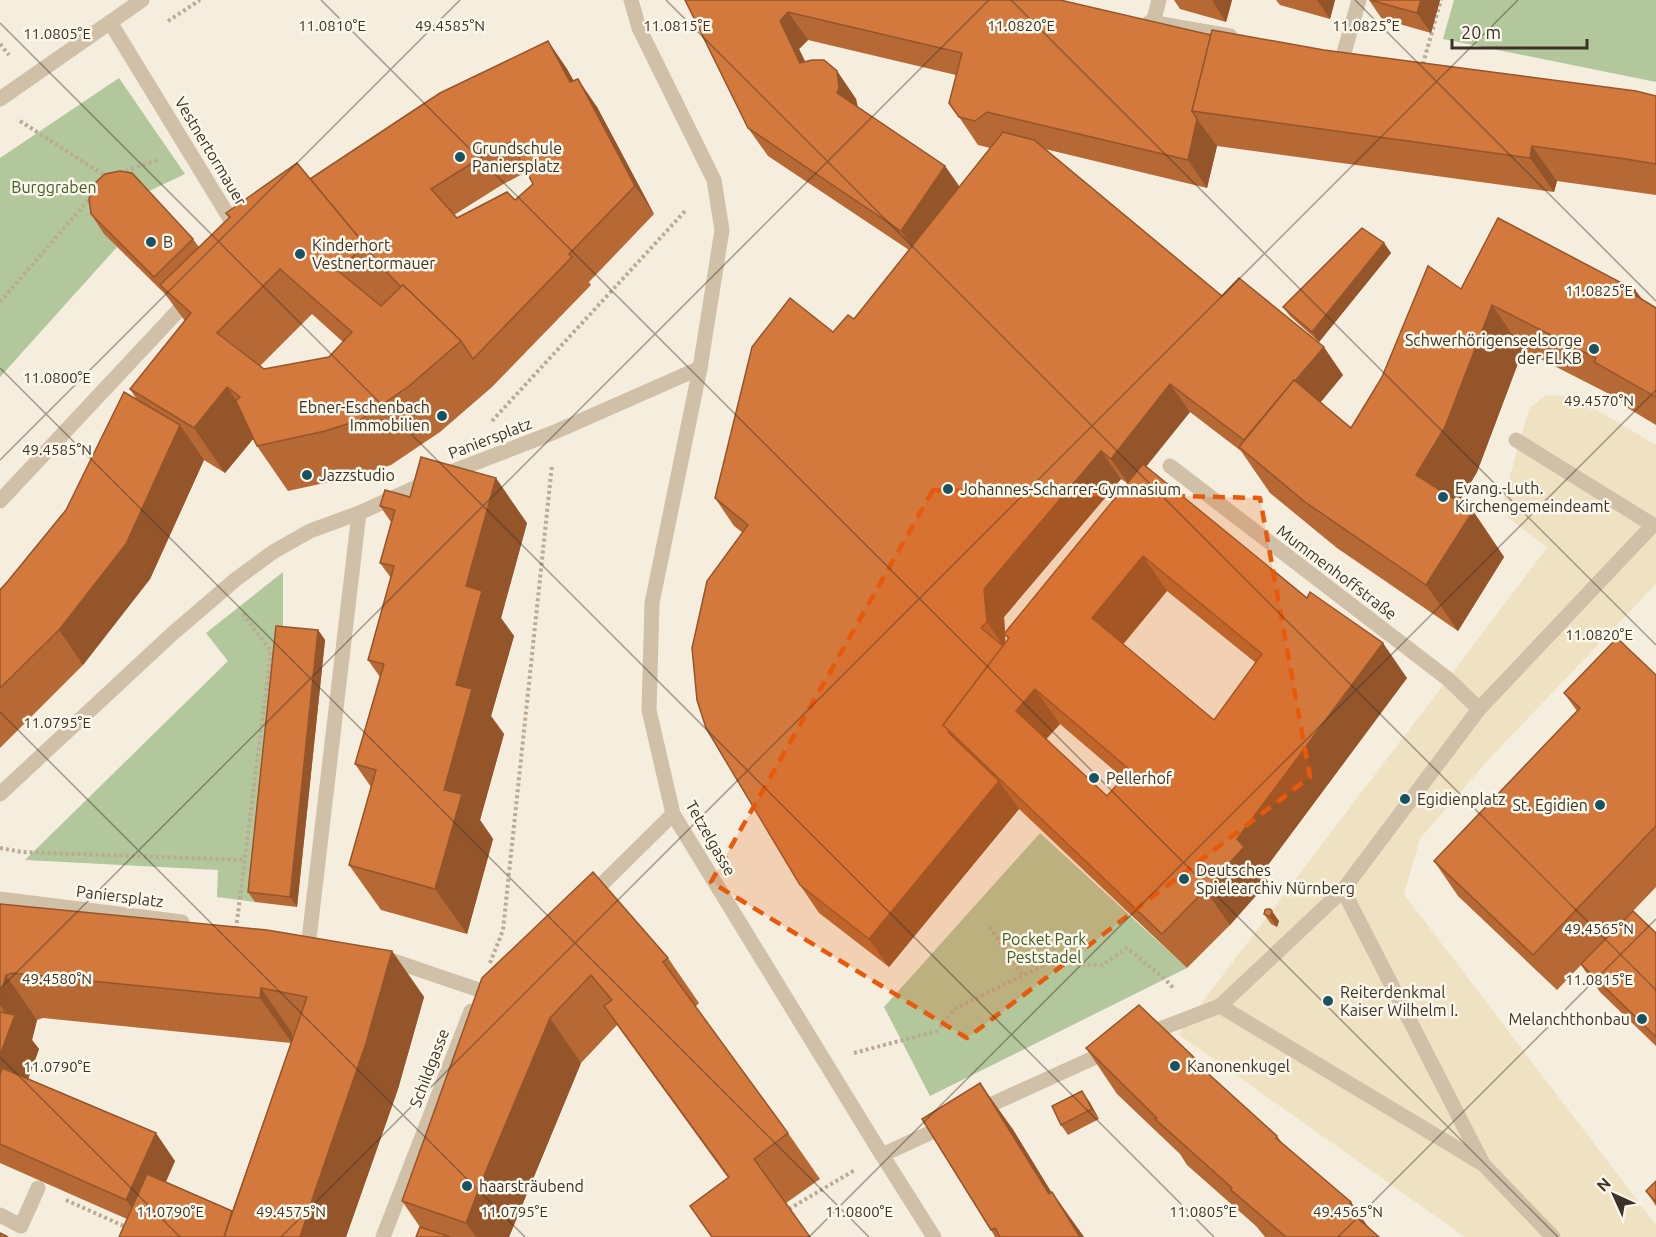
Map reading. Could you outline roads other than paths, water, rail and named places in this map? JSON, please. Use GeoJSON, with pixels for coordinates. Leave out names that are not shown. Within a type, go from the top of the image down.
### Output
{"type":"FeatureCollection","features":[{"type":"Feature","properties":{"kind":"street"},"geometry":{"type":"LineString","coordinates":[[1,98],[142,0]]}},
{"type":"Feature","properties":{"kind":"street"},"geometry":{"type":"LineString","coordinates":[[631,0],[639,28],[714,180],[722,230],[700,368]]}},
{"type":"Feature","properties":{"kind":"street"},"geometry":{"type":"LineString","coordinates":[[1153,23],[1159,0]]}},
{"type":"Feature","properties":{"kind":"street"},"geometry":{"type":"LineString","coordinates":[[1344,53],[1359,0]]}},
{"type":"Feature","properties":{"kind":"street"},"geometry":{"type":"LineString","coordinates":[[1132,18],[1241,38]]}},
{"type":"Feature","properties":{"kind":"street","name":"Vestnertormauer"},"geometry":{"type":"LineString","coordinates":[[110,22],[244,241]]}},
{"type":"Feature","properties":{"kind":"street"},"geometry":{"type":"LineString","coordinates":[[0,501],[203,284]]}},
{"type":"Feature","properties":{"kind":"street","name":"Paniersplatz"},"geometry":{"type":"LineString","coordinates":[[0,794],[172,634],[273,552],[310,531],[358,513],[441,476],[555,432],[700,368]]}},
{"type":"Feature","properties":{"kind":"street","name":"Tetzelgasse"},"geometry":{"type":"LineString","coordinates":[[700,368],[652,603],[649,710],[673,814],[934,1237]]}},
{"type":"Feature","properties":{"kind":"street"},"geometry":{"type":"LineString","coordinates":[[882,1155],[1148,1034],[1220,1006],[1343,890],[1479,709],[1653,525],[1516,440]]}},
{"type":"Feature","properties":{"kind":"street","name":"Mummenhoffstraße"},"geometry":{"type":"LineString","coordinates":[[1170,466],[1448,679],[1479,709]]}},
{"type":"Feature","properties":{"kind":"street"},"geometry":{"type":"LineString","coordinates":[[309,939],[358,513]]}},
{"type":"Feature","properties":{"kind":"street"},"geometry":{"type":"LineString","coordinates":[[577,910],[673,814]]}},
{"type":"Feature","properties":{"kind":"street"},"geometry":{"type":"LineString","coordinates":[[1343,890],[1483,1164]]}},
{"type":"Feature","properties":{"kind":"street","name":"Paniersplatz"},"geometry":{"type":"LineString","coordinates":[[0,899],[236,929]]}},
{"type":"Feature","properties":{"kind":"street","name":"Schildgasse"},"geometry":{"type":"LineString","coordinates":[[372,954],[484,986],[383,1237]]}},
{"type":"Feature","properties":{"kind":"street"},"geometry":{"type":"LineString","coordinates":[[1220,1006],[1483,1164],[1553,1237]]}},
{"type":"Feature","properties":{"kind":"street"},"geometry":{"type":"LineString","coordinates":[[0,1215],[21,1226],[38,1188]]}},
{"type":"Feature","properties":{"kind":"place","name":"Grundschule Paniersplatz"},"geometry":{"type":"Point","coordinates":[460,157]}},
{"type":"Feature","properties":{"kind":"place","name":"B"},"geometry":{"type":"Point","coordinates":[151,242]}},
{"type":"Feature","properties":{"kind":"place","name":"Kinderhort Vestnertormauer"},"geometry":{"type":"Point","coordinates":[300,254]}},
{"type":"Feature","properties":{"kind":"place","name":"Schwerhörigenseelsorge der ELKB"},"geometry":{"type":"Point","coordinates":[1594,349]}},
{"type":"Feature","properties":{"kind":"place","name":"Ebner-Eschenbach Immobilien"},"geometry":{"type":"Point","coordinates":[442,416]}},
{"type":"Feature","properties":{"kind":"place","name":"Jazzstudio"},"geometry":{"type":"Point","coordinates":[307,475]}},
{"type":"Feature","properties":{"kind":"place","name":"Johannes-Scharrer-Gymnasium"},"geometry":{"type":"Point","coordinates":[948,489]}},
{"type":"Feature","properties":{"kind":"place","name":"Evang.-Luth. Kirchengemeindeamt"},"geometry":{"type":"Point","coordinates":[1443,497]}},
{"type":"Feature","properties":{"kind":"place","name":"Pellerhof"},"geometry":{"type":"Point","coordinates":[1094,778]}},
{"type":"Feature","properties":{"kind":"place","name":"Egidienplatz"},"geometry":{"type":"Point","coordinates":[1405,799]}},
{"type":"Feature","properties":{"kind":"place","name":"St. Egidien"},"geometry":{"type":"Point","coordinates":[1600,805]}},
{"type":"Feature","properties":{"kind":"place","name":"Deutsches Spielearchiv Nürnberg"},"geometry":{"type":"Point","coordinates":[1184,879]}},
{"type":"Feature","properties":{"kind":"place","name":"Reiterdenkmal Kaiser Wilhelm I."},"geometry":{"type":"Point","coordinates":[1328,1001]}},
{"type":"Feature","properties":{"kind":"place","name":"Melanchthonbau"},"geometry":{"type":"Point","coordinates":[1642,1019]}},
{"type":"Feature","properties":{"kind":"place","name":"Kanonenkugel"},"geometry":{"type":"Point","coordinates":[1175,1066]}},
{"type":"Feature","properties":{"kind":"place","name":"haarsträubend"},"geometry":{"type":"Point","coordinates":[467,1186]}},
{"type":"Feature","properties":{"kind":"park label","name":"Burggraben"},"geometry":{"type":"Point","coordinates":[54,187]}},
{"type":"Feature","properties":{"kind":"park label","name":"Pocket Park Peststadel"},"geometry":{"type":"Point","coordinates":[1044,948]}}]}
